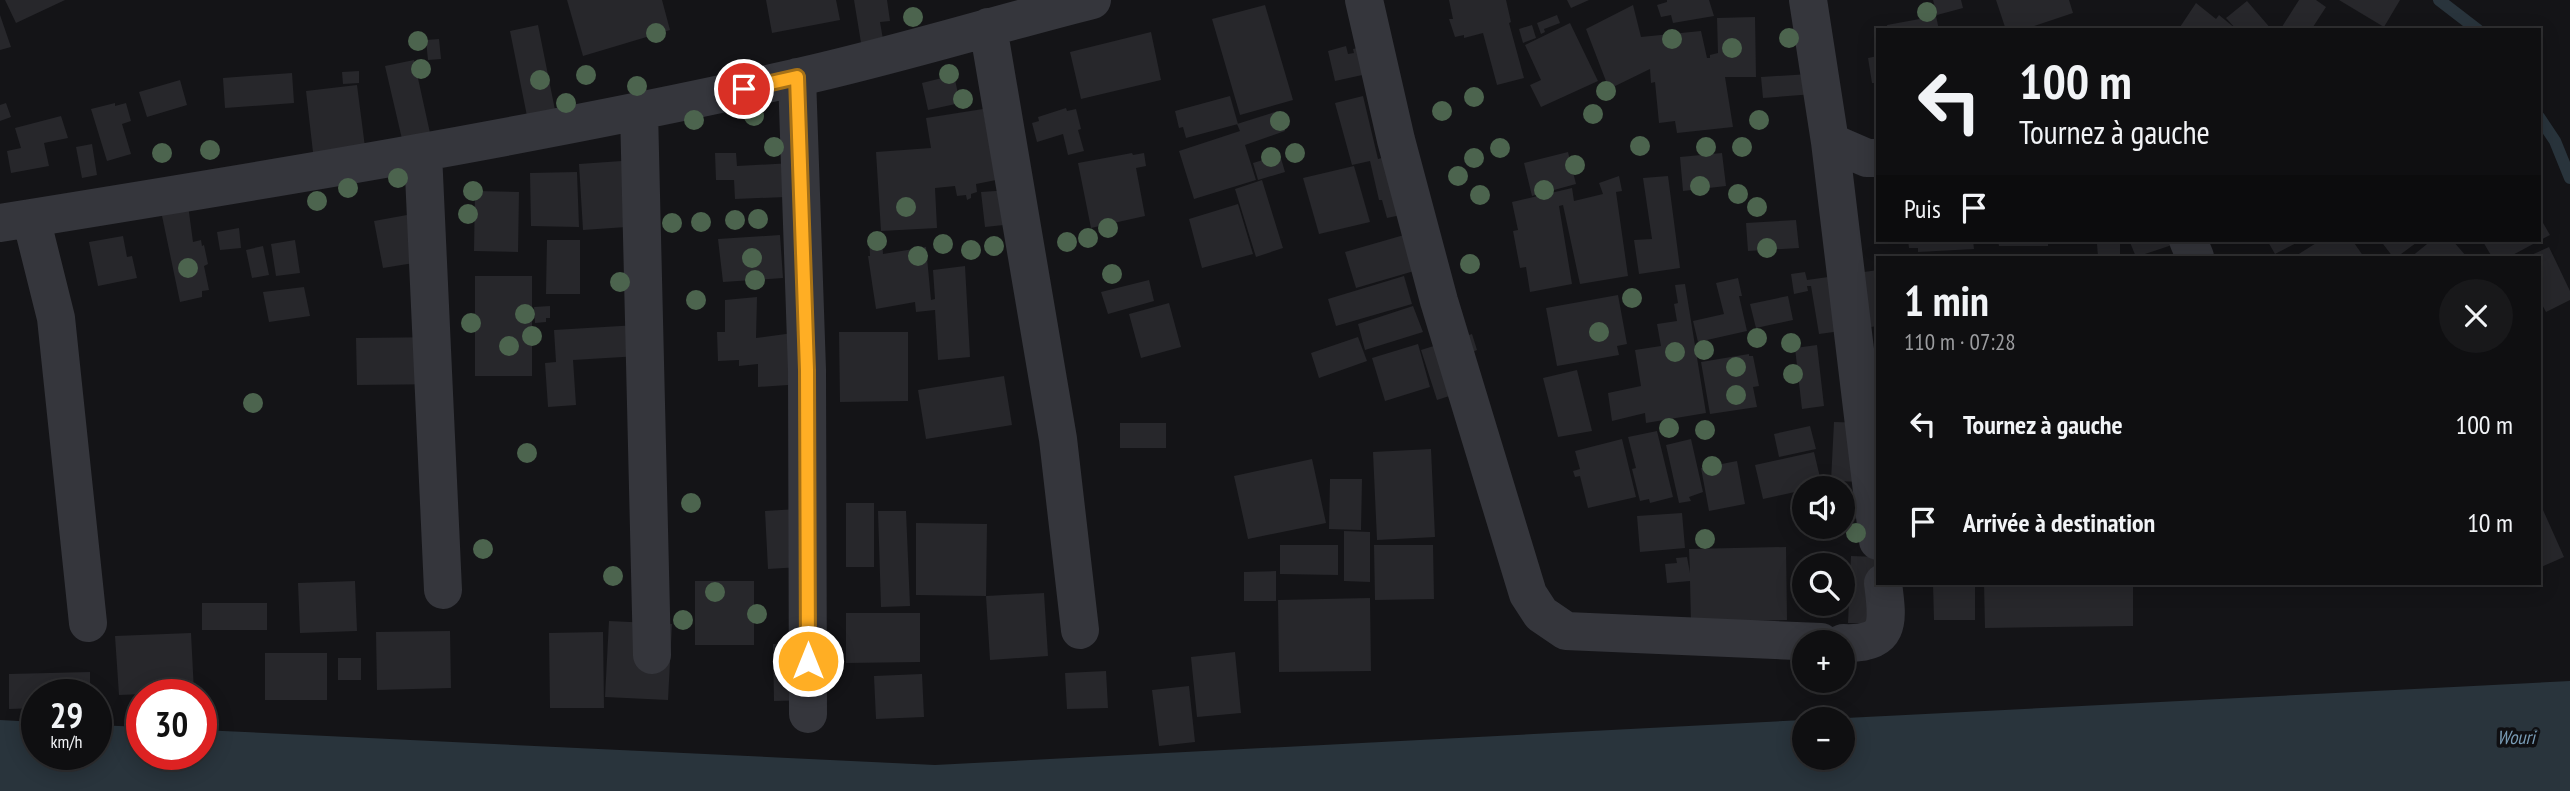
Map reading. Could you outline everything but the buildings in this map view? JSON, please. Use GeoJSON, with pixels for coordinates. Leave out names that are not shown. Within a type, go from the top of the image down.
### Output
{"type":"FeatureCollection","features":[{"type":"Feature","properties":{"kind":"street"},"geometry":{"type":"LineString","coordinates":[[89,623],[56,318],[16,221],[423,153],[639,111],[797,77],[1092,0]]}},
{"type":"Feature","properties":{"kind":"street"},"geometry":{"type":"LineString","coordinates":[[1364,0],[1396,140],[1439,301],[1528,594],[1541,614],[1566,631],[1792,641]]}},
{"type":"Feature","properties":{"kind":"street"},"geometry":{"type":"LineString","coordinates":[[1808,0],[1830,142],[1876,524]]}},
{"type":"Feature","properties":{"kind":"street"},"geometry":{"type":"LineString","coordinates":[[988,27],[1058,439],[1080,629]]}},
{"type":"Feature","properties":{"kind":"street"},"geometry":{"type":"LineString","coordinates":[[797,77],[807,370],[808,714]]}},
{"type":"Feature","properties":{"kind":"street"},"geometry":{"type":"LineString","coordinates":[[639,111],[652,655]]}},
{"type":"Feature","properties":{"kind":"street"},"geometry":{"type":"LineString","coordinates":[[1830,142],[1867,158],[1876,158]]}},
{"type":"Feature","properties":{"kind":"street"},"geometry":{"type":"LineString","coordinates":[[423,153],[443,590]]}},
{"type":"Feature","properties":{"kind":"street"},"geometry":{"type":"LineString","coordinates":[[1855,644],[1864,644],[1880,634],[1887,620],[1883,585]]}},
{"type":"Feature","properties":{"kind":"water","name":"Wouri"},"geometry":{"type":"Polygon","coordinates":[[[2570,681],[2570,791],[0,791],[0,720],[21,721],[21,770],[112,770],[112,726],[126,726],[126,770],[217,770],[217,731],[935,765],[1792,721],[1792,770],[1855,770],[1855,718],[2570,681]]]}},
{"type":"Feature","properties":{"kind":"waterway"},"geometry":{"type":"LineString","coordinates":[[2439,0],[2475,28]]}},
{"type":"Feature","properties":{"kind":"waterway"},"geometry":{"type":"LineString","coordinates":[[2541,120],[2555,141],[2570,178]]}},
{"type":"Feature","properties":{"kind":"route"},"geometry":{"type":"LineString","coordinates":[[744,89],[797,77],[807,370],[808,661]]}}]}
